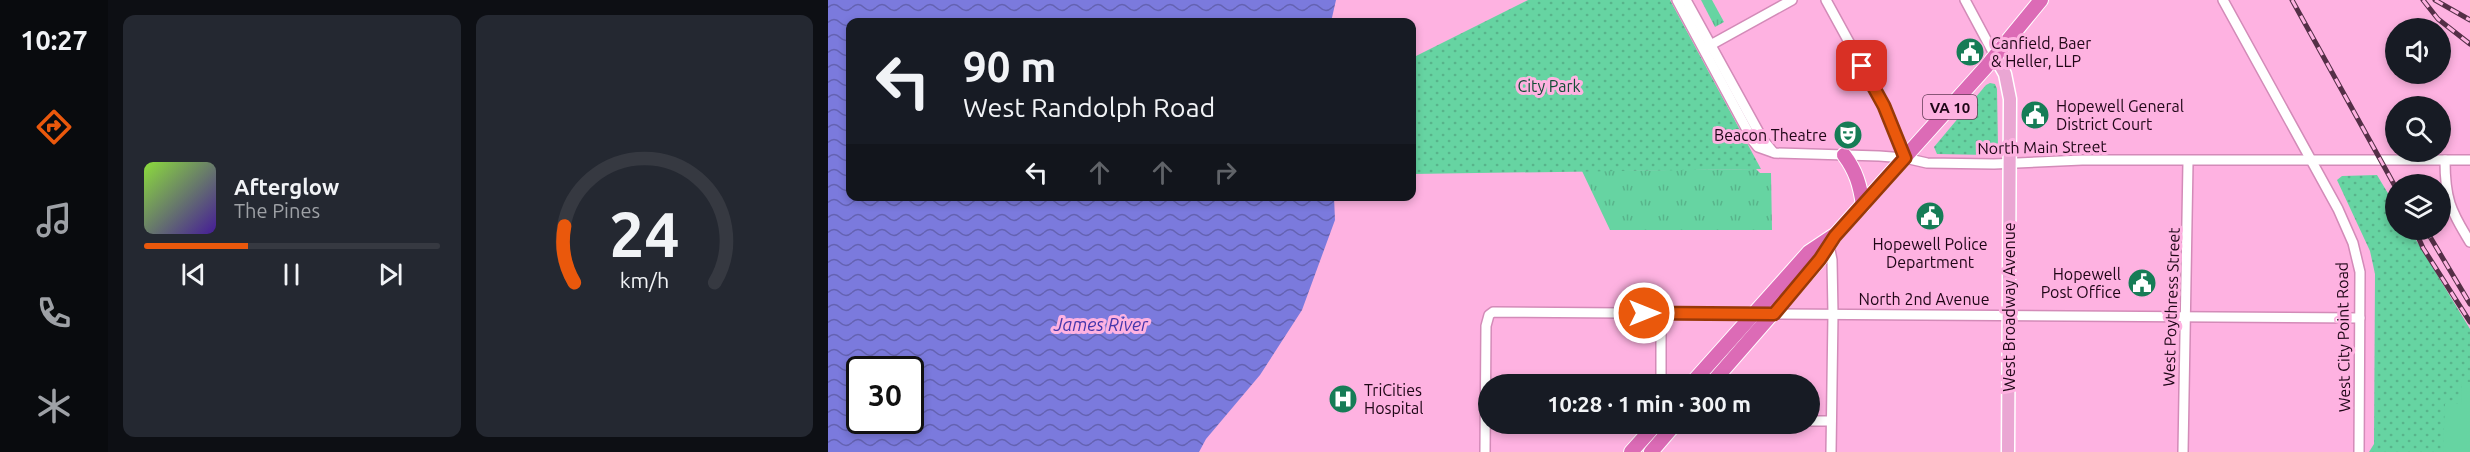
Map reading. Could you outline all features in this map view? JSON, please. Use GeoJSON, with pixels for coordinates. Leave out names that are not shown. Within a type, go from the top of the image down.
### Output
{"type":"FeatureCollection","features":[{"type":"Feature","properties":{"kind":"highway","name":"VA 10"},"geometry":{"type":"LineString","coordinates":[[1720,374],[1774,314],[1830,241],[1995,56],[2041,0]]}},
{"type":"Feature","properties":{"kind":"highway"},"geometry":{"type":"LineString","coordinates":[[1844,155],[1855,170],[1861,186],[1863,205]]}},
{"type":"Feature","properties":{"kind":"highway","name":"VA 10"},"geometry":{"type":"LineString","coordinates":[[1700,374],[1809,252],[1830,241]]}},
{"type":"Feature","properties":{"kind":"highway"},"geometry":{"type":"LineString","coordinates":[[1631,452],[1648,434]]}},
{"type":"Feature","properties":{"kind":"highway"},"geometry":{"type":"LineString","coordinates":[[1656,449],[1668,434]]}},
{"type":"Feature","properties":{"kind":"main road","name":"West Broadway Avenue"},"geometry":{"type":"LineString","coordinates":[[1995,56],[2008,86],[2008,452]]}},
{"type":"Feature","properties":{"kind":"street"},"geometry":{"type":"LineString","coordinates":[[1677,0],[1708,47]]}},
{"type":"Feature","properties":{"kind":"street"},"geometry":{"type":"LineString","coordinates":[[1686,0],[1708,47]]}},
{"type":"Feature","properties":{"kind":"street"},"geometry":{"type":"LineString","coordinates":[[1708,47],[1792,0]]}},
{"type":"Feature","properties":{"kind":"street"},"geometry":{"type":"LineString","coordinates":[[1826,0],[1884,106],[1905,158]]}},
{"type":"Feature","properties":{"kind":"street"},"geometry":{"type":"LineString","coordinates":[[1965,0],[1995,56]]}},
{"type":"Feature","properties":{"kind":"street","name":"West City Point Road"},"geometry":{"type":"LineString","coordinates":[[2223,0],[2338,209],[2353,243],[2360,272],[2359,452]]}},
{"type":"Feature","properties":{"kind":"street","name":"North Main Street"},"geometry":{"type":"LineString","coordinates":[[1708,47],[1753,141],[1764,150],[1775,153],[1905,158],[1927,163],[2385,160]]}},
{"type":"Feature","properties":{"kind":"street","name":"North Main Street"},"geometry":{"type":"LineString","coordinates":[[2451,160],[2470,160]]}},
{"type":"Feature","properties":{"kind":"street","name":"West Poythress Street"},"geometry":{"type":"LineString","coordinates":[[2183,452],[2188,162]]}},
{"type":"Feature","properties":{"kind":"street"},"geometry":{"type":"LineString","coordinates":[[2445,162],[2446,196],[2450,208],[2470,242]]}},
{"type":"Feature","properties":{"kind":"street"},"geometry":{"type":"LineString","coordinates":[[1830,241],[1833,314],[1831,452]]}},
{"type":"Feature","properties":{"kind":"street","name":"North 2nd Avenue"},"geometry":{"type":"LineString","coordinates":[[1487,374],[1486,326],[1489,315],[1498,311],[2360,318]]}},
{"type":"Feature","properties":{"kind":"street"},"geometry":{"type":"LineString","coordinates":[[1661,313],[1661,374]]}},
{"type":"Feature","properties":{"kind":"street"},"geometry":{"type":"LineString","coordinates":[[1820,421],[1831,421]]}},
{"type":"Feature","properties":{"kind":"street"},"geometry":{"type":"LineString","coordinates":[[1485,452],[1486,434]]}},
{"type":"Feature","properties":{"kind":"street"},"geometry":{"type":"LineString","coordinates":[[1656,449],[1658,434]]}},
{"type":"Feature","properties":{"kind":"green space","name":"City Park"},"geometry":{"type":"Polygon","coordinates":[[[1528,0],[1670,0],[1761,169],[1416,174],[1416,56],[1528,0]]]}},
{"type":"Feature","properties":{"kind":"green space"},"geometry":{"type":"Polygon","coordinates":[[[1701,0],[1712,0],[1724,22],[1715,27],[1701,0]]]}},
{"type":"Feature","properties":{"kind":"green space"},"geometry":{"type":"Polygon","coordinates":[[[1990,83],[1995,84],[1997,89],[1998,148],[1988,155],[1937,154],[1934,147],[1990,83]]]}},
{"type":"Feature","properties":{"kind":"green space"},"geometry":{"type":"Polygon","coordinates":[[[1756,169],[1760,173],[1771,173],[1772,230],[1610,230],[1582,171],[1756,169]]]}},
{"type":"Feature","properties":{"kind":"green space"},"geometry":{"type":"Polygon","coordinates":[[[2377,175],[2385,188],[2385,240],[2416,240],[2470,329],[2470,452],[2369,452],[2374,444],[2375,274],[2370,251],[2337,180],[2342,176],[2377,175]]]}},
{"type":"Feature","properties":{"kind":"green space"},"geometry":{"type":"Polygon","coordinates":[[[2462,382],[2470,382],[2470,452],[2443,452],[2445,404],[2461,404],[2462,382]]]}},
{"type":"Feature","properties":{"kind":"water","name":"James River"},"geometry":{"type":"Polygon","coordinates":[[[828,0],[1336,0],[1332,18],[846,18],[846,201],[1334,201],[1335,220],[1302,310],[1260,375],[1206,439],[1199,452],[828,452],[828,0]]]}},
{"type":"Feature","properties":{"kind":"railway"},"geometry":{"type":"LineString","coordinates":[[2292,0],[2388,174]]}},
{"type":"Feature","properties":{"kind":"railway"},"geometry":{"type":"LineString","coordinates":[[2423,0],[2438,19],[2470,44]]}},
{"type":"Feature","properties":{"kind":"railway"},"geometry":{"type":"LineString","coordinates":[[2435,0],[2470,20]]}},
{"type":"Feature","properties":{"kind":"railway"},"geometry":{"type":"LineString","coordinates":[[2419,240],[2470,322]]}},
{"type":"Feature","properties":{"kind":"railway"},"geometry":{"type":"LineString","coordinates":[[2432,240],[2470,304]]}},
{"type":"Feature","properties":{"kind":"place","name":"Canfield, Baer & Heller, LLP"},"geometry":{"type":"Point","coordinates":[1970,52]}},
{"type":"Feature","properties":{"kind":"place","name":"Hopewell General District Court"},"geometry":{"type":"Point","coordinates":[2035,115]}},
{"type":"Feature","properties":{"kind":"place","name":"Beacon Theatre"},"geometry":{"type":"Point","coordinates":[1848,135]}},
{"type":"Feature","properties":{"kind":"place","name":"Hopewell Police Department"},"geometry":{"type":"Point","coordinates":[1930,216]}},
{"type":"Feature","properties":{"kind":"place","name":"Hopewell Post Office"},"geometry":{"type":"Point","coordinates":[2142,283]}},
{"type":"Feature","properties":{"kind":"place","name":"TriCities Hospital"},"geometry":{"type":"Point","coordinates":[1343,399]}},
{"type":"Feature","properties":{"kind":"route"},"geometry":{"type":"LineString","coordinates":[[1644,313],[1774,314],[1820,259],[1835,236],[1905,158],[1884,106],[1862,66]]}}]}
